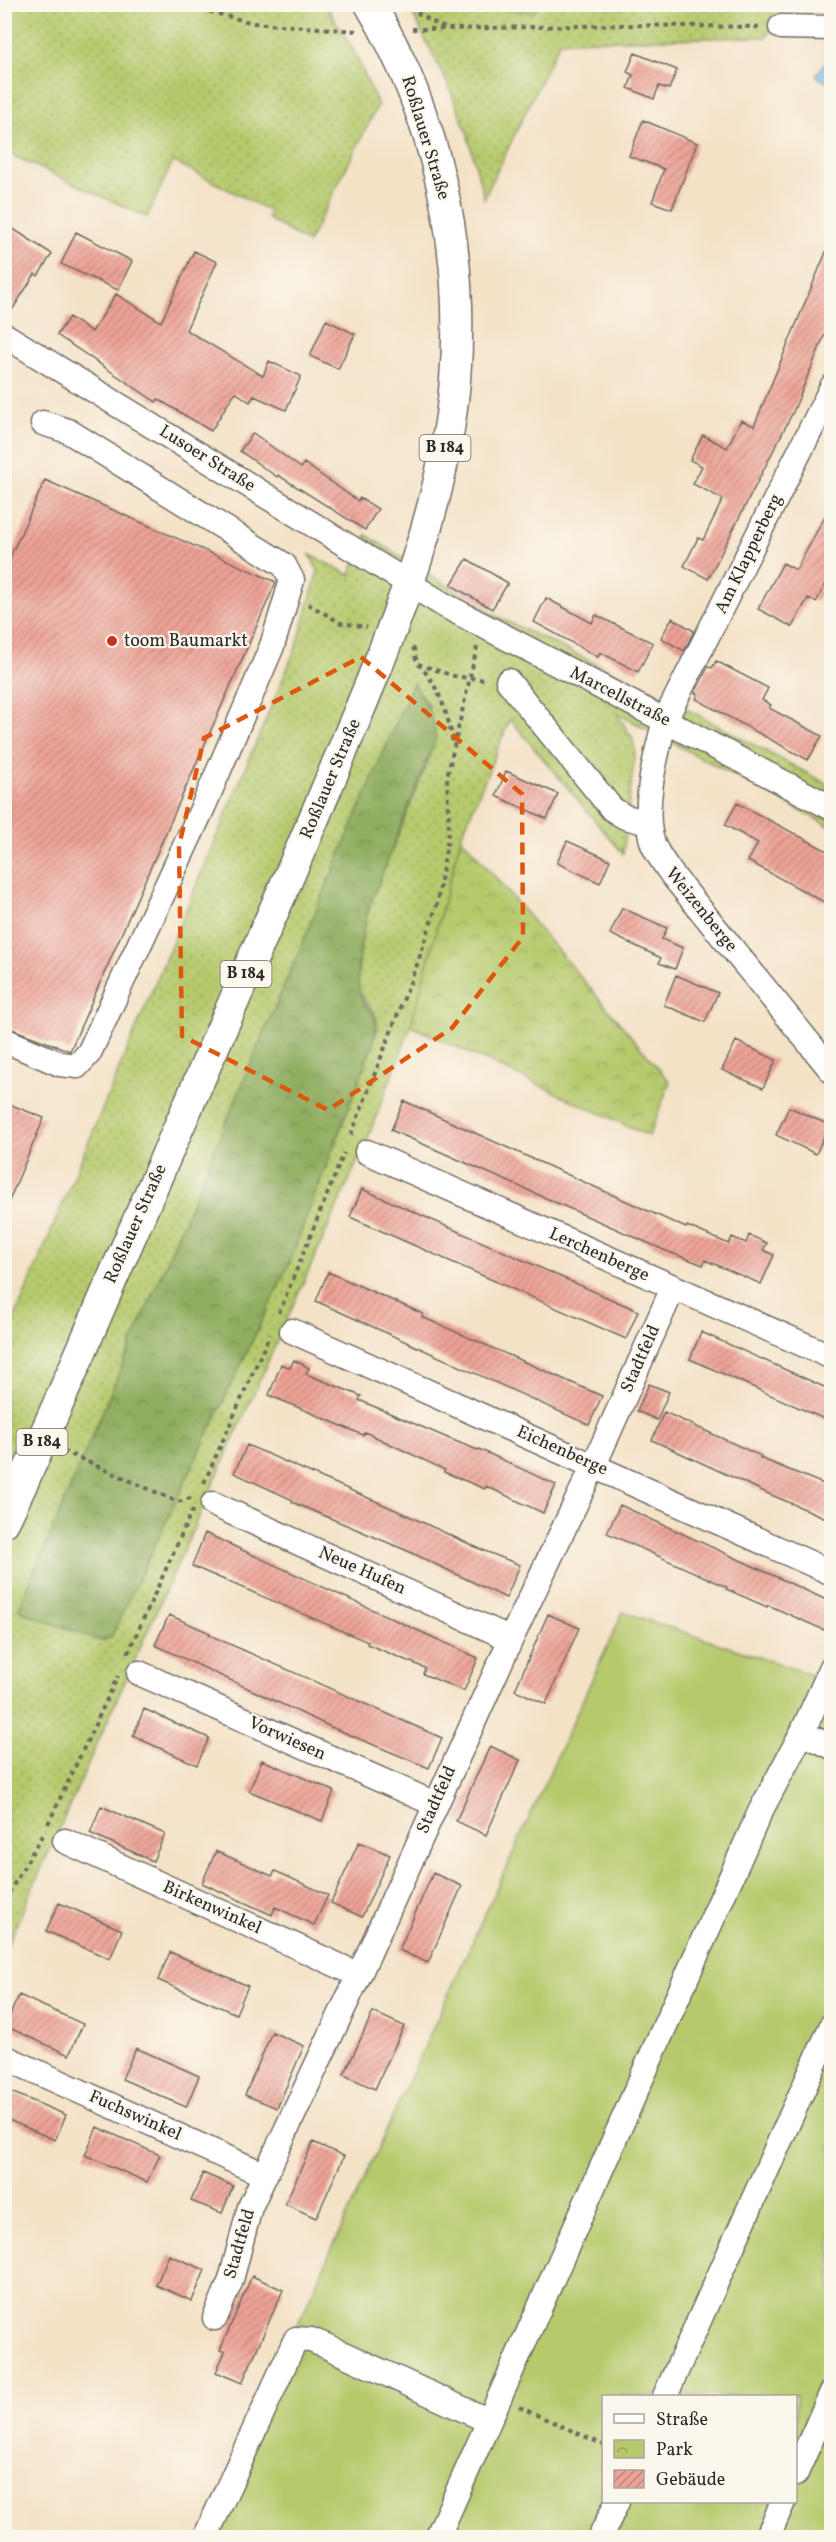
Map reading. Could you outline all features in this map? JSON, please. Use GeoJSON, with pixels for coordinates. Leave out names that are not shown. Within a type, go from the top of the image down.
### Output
{"type":"FeatureCollection","features":[{"type":"Feature","properties":{"kind":"main road","name":"Roßlauer Straße"},"geometry":{"type":"LineString","coordinates":[[4,1521],[42,1442],[305,841],[388,644],[431,508],[447,438],[455,382],[458,309],[448,212],[436,162],[407,75],[370,4]]}},
{"type":"Feature","properties":{"kind":"street"},"geometry":{"type":"LineString","coordinates":[[781,27],[831,28]]}},
{"type":"Feature","properties":{"kind":"street","name":"Lusoer Straße"},"geometry":{"type":"LineString","coordinates":[[4,335],[409,583]]}},
{"type":"Feature","properties":{"kind":"street","name":"Am Klapperberg"},"geometry":{"type":"LineString","coordinates":[[665,720],[831,387]]}},
{"type":"Feature","properties":{"kind":"street"},"geometry":{"type":"LineString","coordinates":[[4,1040],[60,1064],[77,1066],[89,1053],[204,805],[272,646],[292,580],[284,565],[68,431],[43,423]]}},
{"type":"Feature","properties":{"kind":"street","name":"Marcellstraße"},"geometry":{"type":"LineString","coordinates":[[409,583],[482,626],[831,808]]}},
{"type":"Feature","properties":{"kind":"street"},"geometry":{"type":"LineString","coordinates":[[508,681],[612,809],[625,816],[649,823]]}},
{"type":"Feature","properties":{"kind":"street","name":"Weizenberge"},"geometry":{"type":"LineString","coordinates":[[665,720],[656,754],[649,823],[653,843],[673,876],[831,1071]]}},
{"type":"Feature","properties":{"kind":"street","name":"Lerchenberge"},"geometry":{"type":"LineString","coordinates":[[367,1152],[831,1357]]}},
{"type":"Feature","properties":{"kind":"street","name":"Stadtfeld"},"geometry":{"type":"LineString","coordinates":[[216,2318],[231,2280],[250,2207],[359,1975],[511,1639],[594,1465],[673,1288]]}},
{"type":"Feature","properties":{"kind":"street","name":"Eichenberge"},"geometry":{"type":"LineString","coordinates":[[279,1329],[594,1465],[831,1574]]}},
{"type":"Feature","properties":{"kind":"street","name":"Neue Hufen"},"geometry":{"type":"LineString","coordinates":[[208,1494],[511,1639]]}},
{"type":"Feature","properties":{"kind":"street","name":"Vorwiesen"},"geometry":{"type":"LineString","coordinates":[[129,1665],[435,1804]]}},
{"type":"Feature","properties":{"kind":"street"},"geometry":{"type":"LineString","coordinates":[[437,2538],[760,1812],[802,1733],[828,1675]]}},
{"type":"Feature","properties":{"kind":"street"},"geometry":{"type":"LineString","coordinates":[[802,1733],[831,1747]]}},
{"type":"Feature","properties":{"kind":"street","name":"Birkenwinkel"},"geometry":{"type":"LineString","coordinates":[[65,1842],[359,1975]]}},
{"type":"Feature","properties":{"kind":"street"},"geometry":{"type":"LineString","coordinates":[[665,2395],[831,2025]]}},
{"type":"Feature","properties":{"kind":"street","name":"Fuchswinkel"},"geometry":{"type":"LineString","coordinates":[[4,2057],[265,2175]]}},
{"type":"Feature","properties":{"kind":"street"},"geometry":{"type":"LineString","coordinates":[[205,2538],[296,2339],[311,2340],[326,2346],[489,2421]]}},
{"type":"Feature","properties":{"kind":"street"},"geometry":{"type":"LineString","coordinates":[[797,2468],[831,2392]]}},
{"type":"Feature","properties":{"kind":"street"},"geometry":{"type":"LineString","coordinates":[[600,2538],[617,2503]]}},
{"type":"Feature","properties":{"kind":"street"},"geometry":{"type":"LineString","coordinates":[[767,2538],[783,2503]]}},
{"type":"Feature","properties":{"kind":"path"},"geometry":{"type":"LineString","coordinates":[[193,4],[253,23],[348,32],[622,25],[781,27]]}},
{"type":"Feature","properties":{"kind":"path"},"geometry":{"type":"LineString","coordinates":[[413,4],[419,14],[446,29]]}},
{"type":"Feature","properties":{"kind":"path"},"geometry":{"type":"LineString","coordinates":[[208,1494],[279,1329],[399,1012],[437,904],[449,831],[447,777],[482,626]]}},
{"type":"Feature","properties":{"kind":"path"},"geometry":{"type":"LineString","coordinates":[[416,663],[454,676],[508,681]]}},
{"type":"Feature","properties":{"kind":"path"},"geometry":{"type":"LineString","coordinates":[[4,1901],[47,1827],[129,1665],[199,1496],[178,1502],[42,1442]]}},
{"type":"Feature","properties":{"kind":"path"},"geometry":{"type":"LineString","coordinates":[[500,2398],[602,2445]]}},
{"type":"Feature","properties":{"kind":"highlighted area"},"geometry":{"type":"Polygon","coordinates":[[[361,657],[522,794],[523,937],[452,1028],[328,1110],[182,1036],[179,846],[204,738],[361,657]]]}},
{"type":"Feature","properties":{"kind":"green space"},"geometry":{"type":"Polygon","coordinates":[[[5,4],[326,5],[354,51],[378,105],[308,243],[267,218],[270,211],[173,161],[147,217],[5,152],[5,4]]]}},
{"type":"Feature","properties":{"kind":"green space"},"geometry":{"type":"Polygon","coordinates":[[[536,4],[831,4],[832,9],[780,9],[767,37],[560,41],[484,198],[467,132],[449,87],[408,5],[450,5],[533,12],[536,4]]]}},
{"type":"Feature","properties":{"kind":"green space"},"geometry":{"type":"Polygon","coordinates":[[[536,4],[534,12],[450,5],[536,4]]]}},
{"type":"Feature","properties":{"kind":"green space"},"geometry":{"type":"Polygon","coordinates":[[[366,535],[498,617],[653,691],[831,786],[831,827],[616,713],[632,737],[635,751],[623,854],[510,719],[461,837],[411,1026],[368,1138],[5,1950],[5,1341],[297,645],[318,571],[310,555],[350,575],[366,535]],[[414,683],[19,1608],[25,1613],[101,1641],[111,1637],[287,1268],[378,1026],[376,1016],[359,991],[362,935],[369,907],[430,756],[429,707],[414,683]]]}},
{"type":"Feature","properties":{"kind":"green space"},"geometry":{"type":"Polygon","coordinates":[[[413,683],[431,716],[436,738],[369,907],[362,937],[358,968],[359,988],[364,1003],[376,1022],[373,1044],[287,1268],[111,1637],[101,1641],[25,1613],[19,1608],[413,683]]]}},
{"type":"Feature","properties":{"kind":"green space"},"geometry":{"type":"Polygon","coordinates":[[[461,837],[670,1082],[649,1136],[411,1026],[461,837]]]}},
{"type":"Feature","properties":{"kind":"green space"},"geometry":{"type":"Polygon","coordinates":[[[623,1612],[831,1681],[831,1709],[823,1727],[832,1731],[831,2537],[200,2538],[623,1612]]]}},
{"type":"Feature","properties":{"kind":"water"},"geometry":{"type":"Polygon","coordinates":[[[825,62],[831,66],[831,85],[816,76],[825,62]]]}},
{"type":"Feature","properties":{"kind":"building"},"geometry":{"type":"Polygon","coordinates":[[[635,53],[677,70],[669,89],[659,86],[654,99],[628,88],[633,75],[627,72],[635,53]]]}},
{"type":"Feature","properties":{"kind":"building"},"geometry":{"type":"Polygon","coordinates":[[[643,120],[697,143],[672,209],[652,202],[664,169],[629,156],[643,120]]]}},
{"type":"Feature","properties":{"kind":"building"},"geometry":{"type":"Polygon","coordinates":[[[4,223],[52,254],[38,276],[35,274],[5,321],[4,223]]]}},
{"type":"Feature","properties":{"kind":"building"},"geometry":{"type":"Polygon","coordinates":[[[76,232],[132,261],[118,290],[61,264],[76,232]]]}},
{"type":"Feature","properties":{"kind":"building"},"geometry":{"type":"Polygon","coordinates":[[[831,240],[831,319],[794,410],[708,579],[684,566],[698,538],[703,540],[723,499],[693,484],[702,466],[690,460],[703,435],[727,448],[741,420],[754,426],[831,240]]]}},
{"type":"Feature","properties":{"kind":"building"},"geometry":{"type":"Polygon","coordinates":[[[194,251],[217,262],[186,330],[263,376],[269,361],[301,376],[286,410],[254,396],[250,402],[235,392],[211,431],[158,399],[156,402],[57,335],[69,317],[92,332],[116,294],[161,322],[194,251]]]}},
{"type":"Feature","properties":{"kind":"building"},"geometry":{"type":"Polygon","coordinates":[[[326,320],[355,334],[338,369],[310,356],[326,320]]]}},
{"type":"Feature","properties":{"kind":"building"},"geometry":{"type":"Polygon","coordinates":[[[253,433],[301,468],[304,463],[358,501],[360,498],[378,509],[365,530],[278,475],[277,477],[240,451],[253,433]]]}},
{"type":"Feature","properties":{"kind":"building"},"geometry":{"type":"Polygon","coordinates":[[[45,480],[276,582],[70,1051],[4,1026],[4,571],[45,480]]]}},
{"type":"Feature","properties":{"kind":"building"},"geometry":{"type":"Polygon","coordinates":[[[831,505],[831,574],[816,602],[808,598],[792,627],[758,609],[783,563],[796,570],[831,505]]]}},
{"type":"Feature","properties":{"kind":"building"},"geometry":{"type":"Polygon","coordinates":[[[467,559],[508,583],[492,609],[451,585],[467,559]]]}},
{"type":"Feature","properties":{"kind":"building"},"geometry":{"type":"Polygon","coordinates":[[[546,598],[592,623],[596,615],[653,643],[638,672],[600,652],[598,657],[534,622],[546,598]]]}},
{"type":"Feature","properties":{"kind":"building"},"geometry":{"type":"Polygon","coordinates":[[[672,618],[694,631],[684,651],[661,638],[672,618]]]}},
{"type":"Feature","properties":{"kind":"building"},"geometry":{"type":"Polygon","coordinates":[[[716,661],[768,688],[762,700],[771,705],[769,708],[822,736],[808,760],[696,699],[698,694],[695,693],[708,667],[712,668],[716,661]]]}},
{"type":"Feature","properties":{"kind":"building"},"geometry":{"type":"Polygon","coordinates":[[[506,771],[558,794],[547,819],[496,796],[506,771]]]}},
{"type":"Feature","properties":{"kind":"building"},"geometry":{"type":"Polygon","coordinates":[[[737,803],[831,853],[831,888],[824,902],[748,861],[758,843],[725,825],[737,803]]]}},
{"type":"Feature","properties":{"kind":"building"},"geometry":{"type":"Polygon","coordinates":[[[567,841],[610,860],[600,883],[557,863],[567,841]]]}},
{"type":"Feature","properties":{"kind":"building"},"geometry":{"type":"Polygon","coordinates":[[[622,908],[667,928],[662,939],[683,948],[675,969],[659,963],[661,958],[610,934],[622,908]]]}},
{"type":"Feature","properties":{"kind":"building"},"geometry":{"type":"Polygon","coordinates":[[[676,975],[718,993],[705,1022],[664,1005],[676,975]]]}},
{"type":"Feature","properties":{"kind":"building"},"geometry":{"type":"Polygon","coordinates":[[[736,1041],[776,1060],[763,1088],[722,1070],[736,1041]]]}},
{"type":"Feature","properties":{"kind":"building"},"geometry":{"type":"Polygon","coordinates":[[[404,1101],[686,1228],[687,1226],[729,1244],[732,1237],[746,1243],[749,1235],[767,1243],[763,1250],[774,1255],[761,1284],[705,1260],[703,1265],[664,1250],[391,1130],[404,1101]]]}},
{"type":"Feature","properties":{"kind":"building"},"geometry":{"type":"Polygon","coordinates":[[[4,1102],[44,1118],[5,1210],[4,1210],[4,1102]]]}},
{"type":"Feature","properties":{"kind":"building"},"geometry":{"type":"Polygon","coordinates":[[[789,1107],[829,1125],[816,1154],[776,1135],[789,1107]]]}},
{"type":"Feature","properties":{"kind":"building"},"geometry":{"type":"Polygon","coordinates":[[[362,1189],[638,1311],[626,1339],[350,1217],[362,1189]]]}},
{"type":"Feature","properties":{"kind":"building"},"geometry":{"type":"Polygon","coordinates":[[[328,1272],[423,1314],[422,1317],[602,1396],[589,1425],[316,1301],[328,1272]]]}},
{"type":"Feature","properties":{"kind":"building"},"geometry":{"type":"Polygon","coordinates":[[[701,1332],[831,1390],[831,1422],[690,1359],[701,1332]]]}},
{"type":"Feature","properties":{"kind":"building"},"geometry":{"type":"Polygon","coordinates":[[[294,1360],[309,1368],[306,1374],[361,1396],[359,1400],[479,1449],[556,1485],[543,1513],[486,1486],[485,1489],[444,1472],[445,1470],[365,1432],[363,1435],[269,1395],[281,1364],[290,1368],[294,1360]]]}},
{"type":"Feature","properties":{"kind":"building"},"geometry":{"type":"Polygon","coordinates":[[[649,1384],[669,1392],[657,1420],[637,1411],[649,1384]]]}},
{"type":"Feature","properties":{"kind":"building"},"geometry":{"type":"Polygon","coordinates":[[[664,1412],[761,1456],[760,1458],[831,1487],[831,1520],[652,1440],[664,1412]]]}},
{"type":"Feature","properties":{"kind":"building"},"geometry":{"type":"Polygon","coordinates":[[[247,1445],[520,1565],[506,1598],[410,1552],[292,1502],[293,1500],[234,1473],[247,1445]]]}},
{"type":"Feature","properties":{"kind":"building"},"geometry":{"type":"Polygon","coordinates":[[[620,1505],[831,1602],[831,1614],[824,1630],[726,1589],[727,1587],[607,1533],[620,1505]]]}},
{"type":"Feature","properties":{"kind":"building"},"geometry":{"type":"Polygon","coordinates":[[[205,1533],[478,1658],[464,1691],[423,1674],[425,1668],[192,1566],[205,1533]]]}},
{"type":"Feature","properties":{"kind":"building"},"geometry":{"type":"Polygon","coordinates":[[[548,1614],[579,1628],[546,1704],[515,1690],[548,1614]]]}},
{"type":"Feature","properties":{"kind":"building"},"geometry":{"type":"Polygon","coordinates":[[[169,1615],[210,1633],[209,1635],[442,1738],[429,1768],[331,1727],[155,1645],[169,1615]]]}},
{"type":"Feature","properties":{"kind":"building"},"geometry":{"type":"Polygon","coordinates":[[[144,1709],[209,1738],[197,1765],[133,1736],[144,1709]]]}},
{"type":"Feature","properties":{"kind":"building"},"geometry":{"type":"Polygon","coordinates":[[[490,1746],[520,1760],[486,1835],[456,1821],[490,1746]]]}},
{"type":"Feature","properties":{"kind":"building"},"geometry":{"type":"Polygon","coordinates":[[[262,1760],[334,1791],[322,1821],[249,1791],[262,1760]]]}},
{"type":"Feature","properties":{"kind":"building"},"geometry":{"type":"Polygon","coordinates":[[[101,1806],[165,1834],[153,1861],[90,1833],[101,1806]]]}},
{"type":"Feature","properties":{"kind":"building"},"geometry":{"type":"Polygon","coordinates":[[[359,1842],[390,1855],[362,1917],[331,1903],[359,1842]]]}},
{"type":"Feature","properties":{"kind":"building"},"geometry":{"type":"Polygon","coordinates":[[[216,1851],[272,1876],[275,1871],[328,1895],[314,1925],[275,1907],[272,1915],[202,1883],[216,1851]]]}},
{"type":"Feature","properties":{"kind":"building"},"geometry":{"type":"Polygon","coordinates":[[[433,1873],[462,1886],[428,1963],[399,1950],[433,1873]]]}},
{"type":"Feature","properties":{"kind":"building"},"geometry":{"type":"Polygon","coordinates":[[[59,1903],[122,1930],[110,1959],[46,1931],[59,1903]]]}},
{"type":"Feature","properties":{"kind":"building"},"geometry":{"type":"Polygon","coordinates":[[[170,1952],[248,1986],[236,2014],[158,1980],[170,1952]]]}},
{"type":"Feature","properties":{"kind":"building"},"geometry":{"type":"Polygon","coordinates":[[[19,1995],[83,2024],[69,2055],[5,2026],[19,1995]]]}},
{"type":"Feature","properties":{"kind":"building"},"geometry":{"type":"Polygon","coordinates":[[[373,2012],[404,2026],[375,2089],[344,2075],[373,2012]]]}},
{"type":"Feature","properties":{"kind":"building"},"geometry":{"type":"Polygon","coordinates":[[[272,2032],[304,2046],[277,2108],[245,2095],[272,2032]]]}},
{"type":"Feature","properties":{"kind":"building"},"geometry":{"type":"Polygon","coordinates":[[[136,2048],[199,2076],[186,2107],[122,2079],[136,2048]]]}},
{"type":"Feature","properties":{"kind":"building"},"geometry":{"type":"Polygon","coordinates":[[[4,2089],[66,2115],[55,2140],[4,2118],[4,2089]]]}},
{"type":"Feature","properties":{"kind":"building"},"geometry":{"type":"Polygon","coordinates":[[[97,2127],[160,2155],[147,2182],[85,2155],[97,2127]]]}},
{"type":"Feature","properties":{"kind":"building"},"geometry":{"type":"Polygon","coordinates":[[[313,2142],[344,2156],[316,2218],[285,2204],[313,2142]]]}},
{"type":"Feature","properties":{"kind":"building"},"geometry":{"type":"Polygon","coordinates":[[[203,2173],[233,2186],[222,2213],[191,2201],[203,2173]]]}},
{"type":"Feature","properties":{"kind":"building"},"geometry":{"type":"Polygon","coordinates":[[[169,2255],[205,2270],[192,2301],[156,2285],[169,2255]]]}},
{"type":"Feature","properties":{"kind":"building"},"geometry":{"type":"Polygon","coordinates":[[[252,2276],[283,2290],[242,2383],[216,2372],[225,2352],[220,2350],[252,2276]]]}},
{"type":"Feature","properties":{"kind":"place","name":"toom Baumarkt"},"geometry":{"type":"Point","coordinates":[112,641]}}]}
